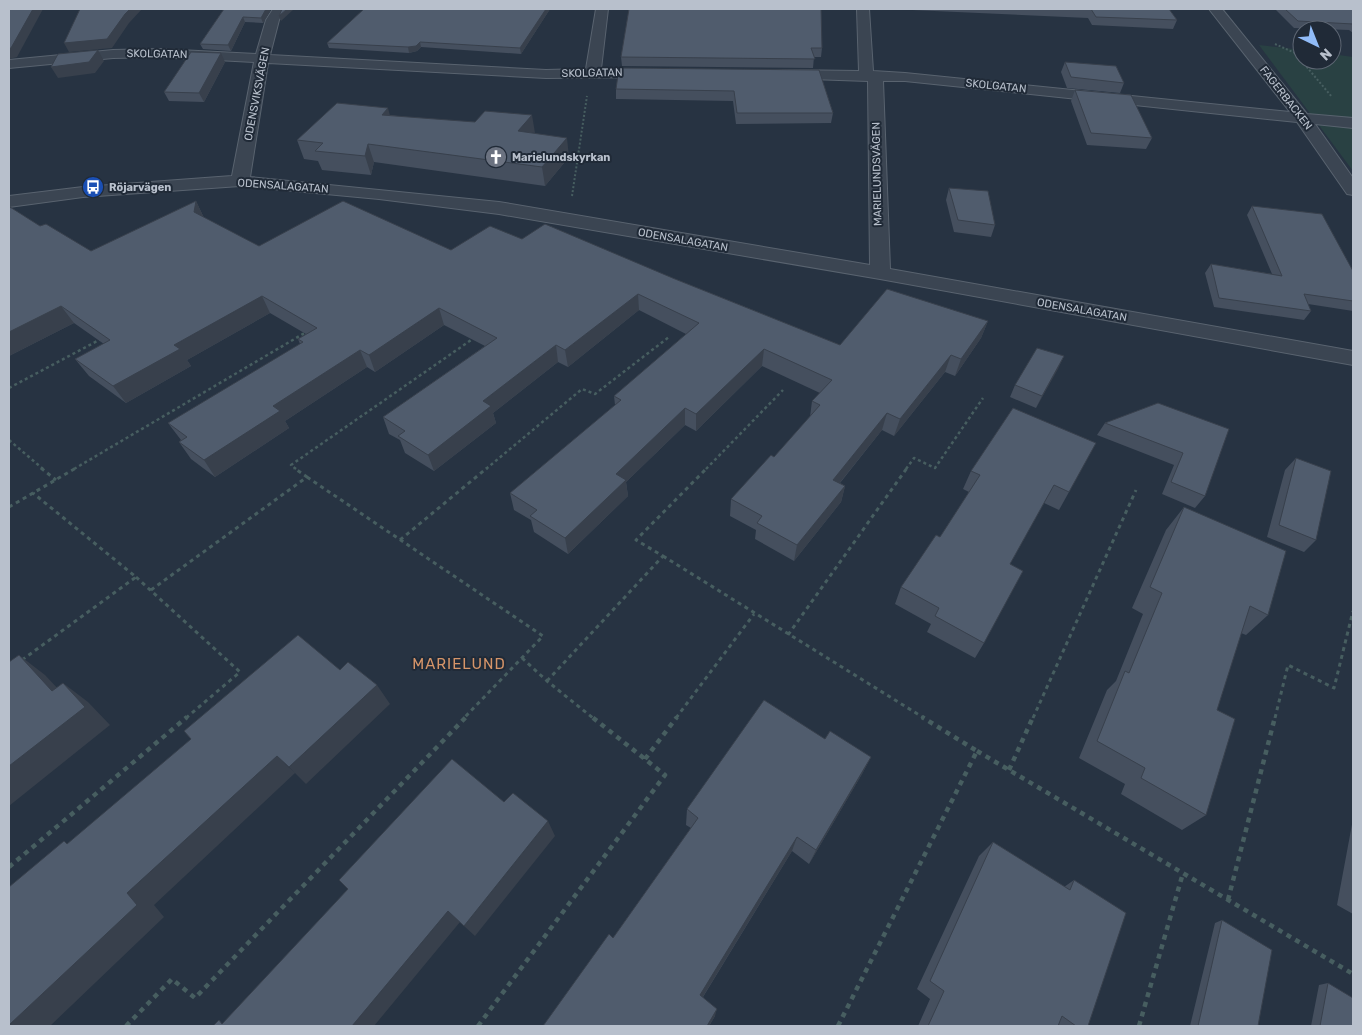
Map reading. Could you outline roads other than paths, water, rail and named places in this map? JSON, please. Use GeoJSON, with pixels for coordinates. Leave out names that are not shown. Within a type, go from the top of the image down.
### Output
{"type":"FeatureCollection","features":[{"type":"Feature","properties":{"kind":"street","name":"ODENSVIKSVÄGEN"},"geometry":{"type":"LineString","coordinates":[[240,181],[262,58],[274,14],[279,9]]}},
{"type":"Feature","properties":{"kind":"street"},"geometry":{"type":"LineString","coordinates":[[593,72],[602,9]]}},
{"type":"Feature","properties":{"kind":"street","name":"MARIELUNDSVÄGEN"},"geometry":{"type":"LineString","coordinates":[[863,9],[871,75],[880,273]]}},
{"type":"Feature","properties":{"kind":"street","name":"FAGERBACKEN"},"geometry":{"type":"LineString","coordinates":[[1215,9],[1303,117],[1353,190]]}},
{"type":"Feature","properties":{"kind":"street","name":"SKOLGATAN"},"geometry":{"type":"LineString","coordinates":[[9,64],[113,54],[160,53],[546,74],[593,72],[669,73]]}},
{"type":"Feature","properties":{"kind":"street","name":"SKOLGATAN"},"geometry":{"type":"LineString","coordinates":[[766,74],[871,75],[1353,123]]}},
{"type":"Feature","properties":{"kind":"street","name":"ODENSALAGATAN"},"geometry":{"type":"LineString","coordinates":[[9,202],[83,192],[240,181],[379,194],[499,208],[880,273],[1353,358]]}},
{"type":"Feature","properties":{"kind":"place","name":"Marielundskyrkan"},"geometry":{"type":"Point","coordinates":[496,157]}},
{"type":"Feature","properties":{"kind":"place","name":"Röjarvägen"},"geometry":{"type":"Point","coordinates":[93,187]}},
{"type":"Feature","properties":{"kind":"district","name":"MARIELUND"},"geometry":{"type":"Point","coordinates":[459,664]}}]}
